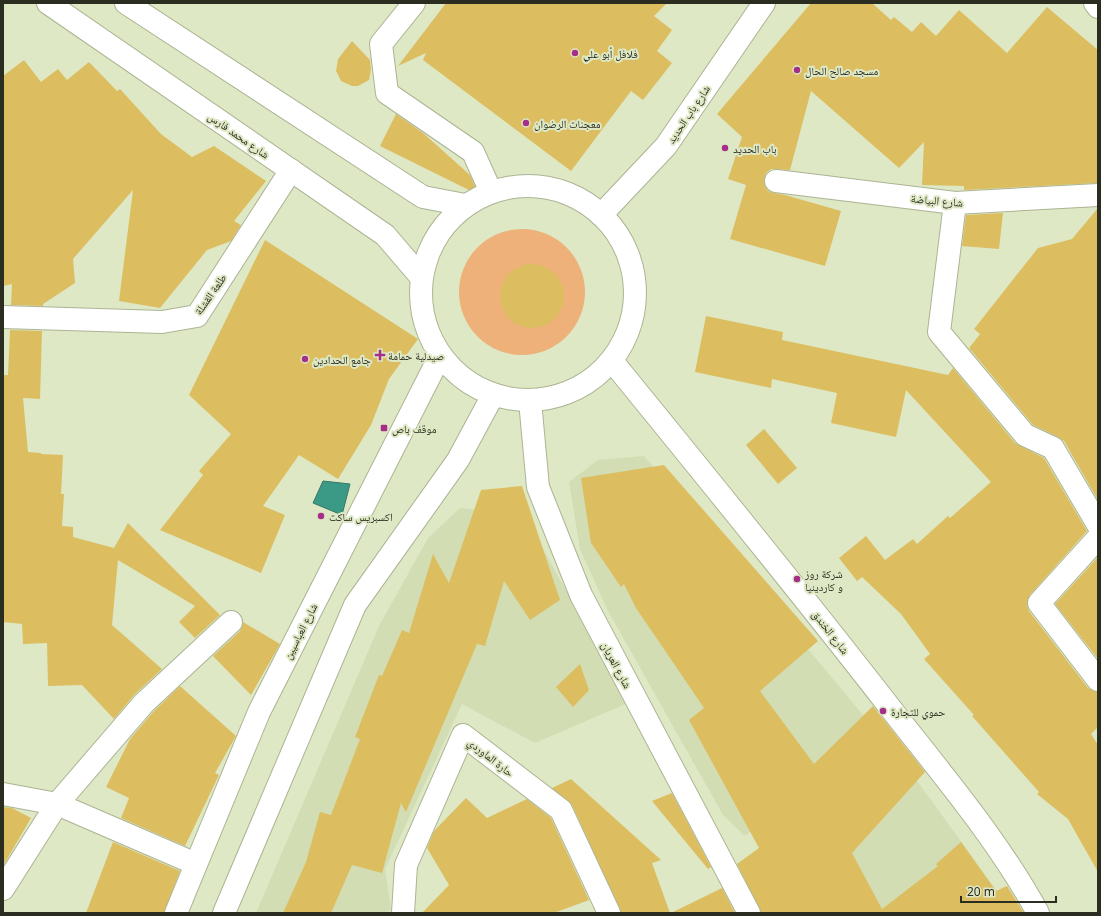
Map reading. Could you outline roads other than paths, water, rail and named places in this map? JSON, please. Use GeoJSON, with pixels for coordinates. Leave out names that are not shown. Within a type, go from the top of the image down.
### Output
{"type":"FeatureCollection","features":[{"type":"Feature","properties":{"kind":"main road","name":"شارع محمد فارس"},"geometry":{"type":"LineString","coordinates":[[48,3],[385,235],[421,277]]}},
{"type":"Feature","properties":{"kind":"main road"},"geometry":{"type":"LineString","coordinates":[[126,3],[424,197],[465,205]]}},
{"type":"Feature","properties":{"kind":"main road"},"geometry":{"type":"LineString","coordinates":[[414,3],[381,44],[387,93],[474,152],[491,192]]}},
{"type":"Feature","properties":{"kind":"main road","name":"شارع باب الحديد"},"geometry":{"type":"LineString","coordinates":[[601,215],[666,146],[764,3]]}},
{"type":"Feature","properties":{"kind":"main road"},"geometry":{"type":"LineString","coordinates":[[1095,3],[1098,7]]}},
{"type":"Feature","properties":{"kind":"main road","name":"طلعة القشلة"},"geometry":{"type":"LineString","coordinates":[[3,317],[162,322],[197,316],[291,170]]}},
{"type":"Feature","properties":{"kind":"main road","name":"شارع البياضة"},"geometry":{"type":"LineString","coordinates":[[776,181],[955,203],[1098,195]]}},
{"type":"Feature","properties":{"kind":"main road"},"geometry":{"type":"LineString","coordinates":[[520,186],[549,188],[577,198],[601,215],[621,240],[633,270],[635,302],[628,333],[612,361],[589,382],[561,396],[530,401],[511,400],[493,395],[463,380],[440,356],[427,331],[421,304],[421,277],[429,249],[444,225],[465,205],[491,192],[520,186]]}},
{"type":"Feature","properties":{"kind":"main road"},"geometry":{"type":"LineString","coordinates":[[955,203],[939,332],[1025,435],[1053,448],[1098,525]]}},
{"type":"Feature","properties":{"kind":"main road","name":"شارع العباسيين"},"geometry":{"type":"LineString","coordinates":[[176,913],[259,712],[440,356]]}},
{"type":"Feature","properties":{"kind":"main road","name":"شارع الخندق"},"geometry":{"type":"LineString","coordinates":[[612,361],[780,566],[949,783],[1000,853],[1038,913]]}},
{"type":"Feature","properties":{"kind":"main road"},"geometry":{"type":"LineString","coordinates":[[226,913],[355,605],[458,460],[493,395]]}},
{"type":"Feature","properties":{"kind":"main road","name":"شارع العريان"},"geometry":{"type":"LineString","coordinates":[[530,401],[538,487],[581,595],[749,913]]}},
{"type":"Feature","properties":{"kind":"main road"},"geometry":{"type":"LineString","coordinates":[[1098,538],[1039,603],[1098,680]]}},
{"type":"Feature","properties":{"kind":"main road"},"geometry":{"type":"LineString","coordinates":[[3,889],[58,804],[144,703],[231,622]]}},
{"type":"Feature","properties":{"kind":"main road","name":"حارة الماوردي"},"geometry":{"type":"LineString","coordinates":[[403,913],[406,865],[463,735],[561,810],[610,913]]}},
{"type":"Feature","properties":{"kind":"main road"},"geometry":{"type":"LineString","coordinates":[[3,794],[58,804],[196,864]]}},
{"type":"Feature","properties":{"kind":"water"},"geometry":{"type":"Polygon","coordinates":[[[323,481],[350,484],[342,515],[313,503],[323,481]]]}},
{"type":"Feature","properties":{"kind":"place","name":"فلافل أبو علي"},"geometry":{"type":"Point","coordinates":[575,53]}},
{"type":"Feature","properties":{"kind":"place","name":"مسجد صالح الحال"},"geometry":{"type":"Point","coordinates":[797,70]}},
{"type":"Feature","properties":{"kind":"place","name":"معجنات الرضوان"},"geometry":{"type":"Point","coordinates":[526,123]}},
{"type":"Feature","properties":{"kind":"place","name":"باب الحديد"},"geometry":{"type":"Point","coordinates":[725,148]}},
{"type":"Feature","properties":{"kind":"place","name":"صيدلية حمامة"},"geometry":{"type":"Point","coordinates":[380,355]}},
{"type":"Feature","properties":{"kind":"place","name":"جامع الحدادين"},"geometry":{"type":"Point","coordinates":[305,359]}},
{"type":"Feature","properties":{"kind":"place","name":"موقف باص"},"geometry":{"type":"Point","coordinates":[384,428]}},
{"type":"Feature","properties":{"kind":"place","name":"اكسبريس ساكت"},"geometry":{"type":"Point","coordinates":[321,516]}},
{"type":"Feature","properties":{"kind":"place","name":"شركة روز و كاردينيا"},"geometry":{"type":"Point","coordinates":[797,579]}},
{"type":"Feature","properties":{"kind":"place","name":"حموي للتجارة"},"geometry":{"type":"Point","coordinates":[883,711]}}]}
